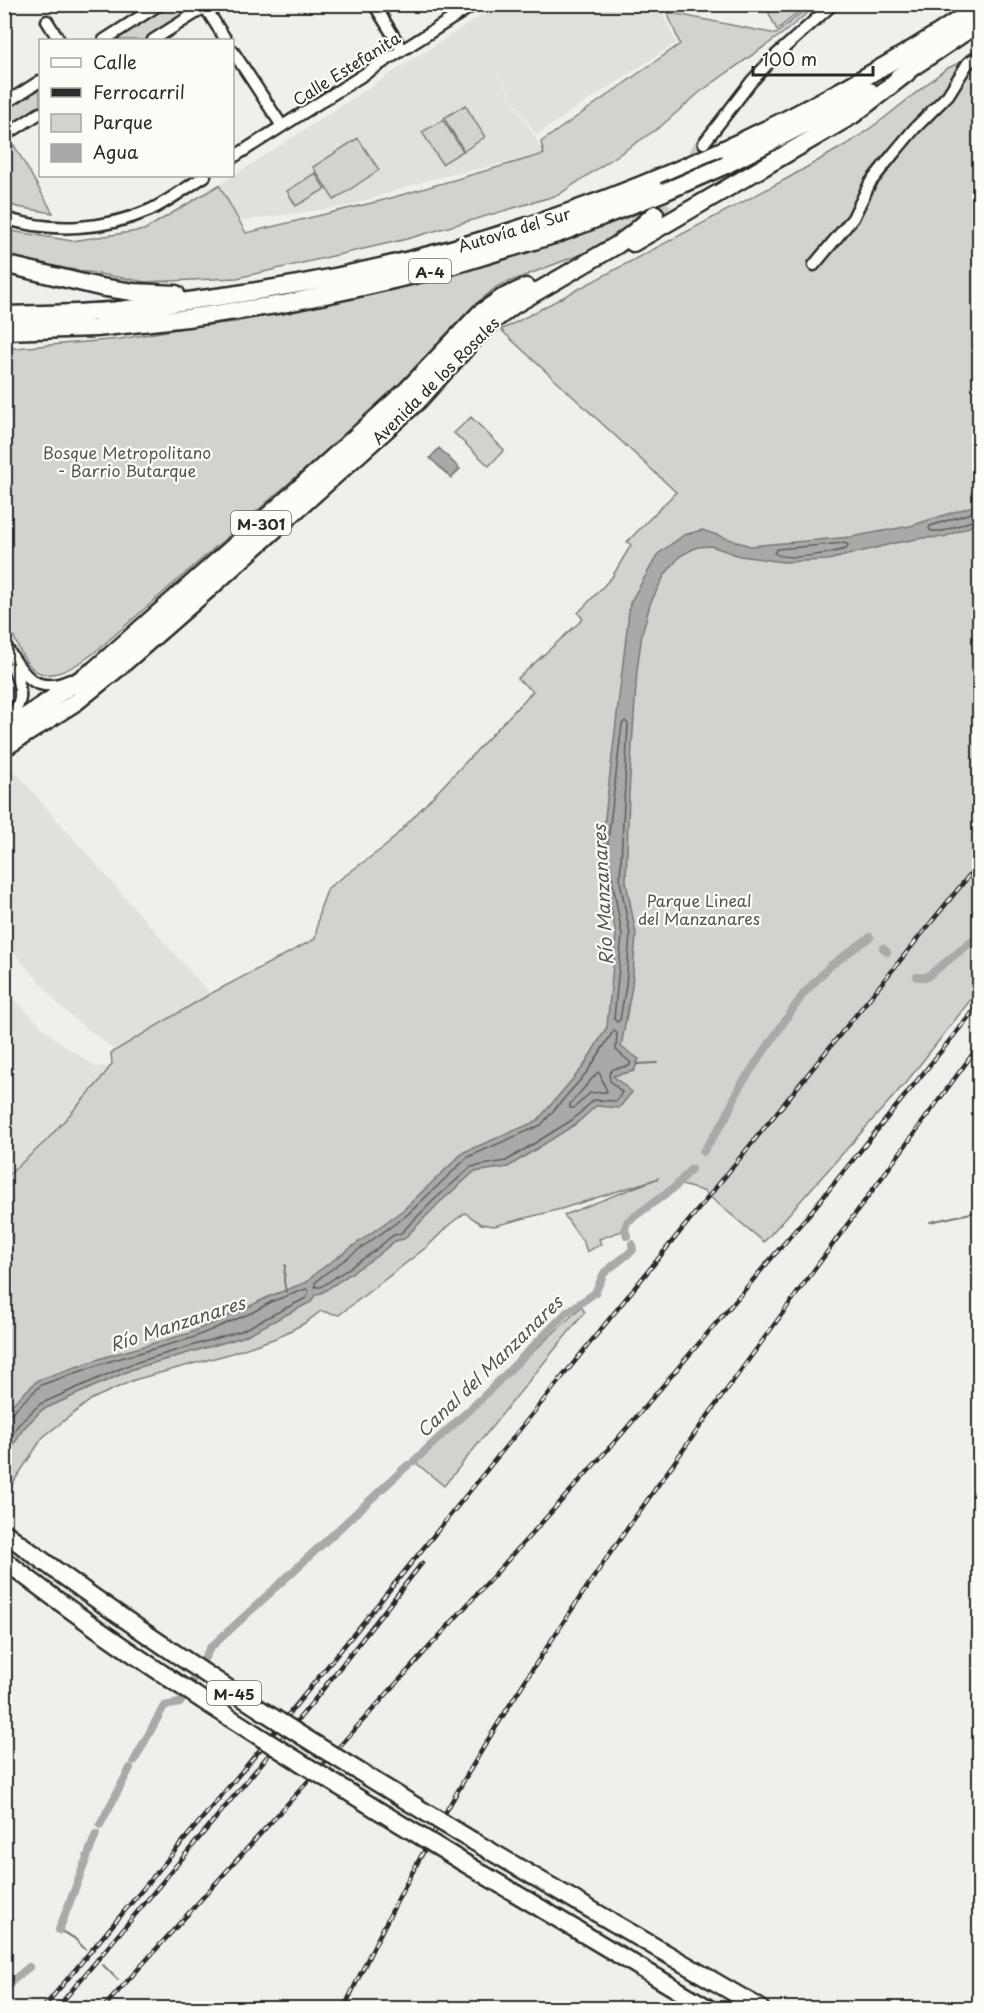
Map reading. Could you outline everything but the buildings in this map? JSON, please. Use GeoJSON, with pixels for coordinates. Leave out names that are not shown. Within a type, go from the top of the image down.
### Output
{"type":"FeatureCollection","features":[{"type":"Feature","properties":{"kind":"highway","name":"Autovía del Sur"},"geometry":{"type":"LineString","coordinates":[[4,315],[95,312],[259,292],[370,270],[512,232],[662,178],[742,141],[823,99],[936,34],[980,4]]}},
{"type":"Feature","properties":{"kind":"highway","name":"Autovía del Sur"},"geometry":{"type":"LineString","coordinates":[[4,331],[96,328],[283,304],[444,268],[560,232],[664,192],[726,165],[907,73],[980,22]]}},
{"type":"Feature","properties":{"kind":"highway"},"geometry":{"type":"LineString","coordinates":[[492,322],[592,267],[853,115],[907,73]]}},
{"type":"Feature","properties":{"kind":"highway","name":"Avenida de los Rosales"},"geometry":{"type":"LineString","coordinates":[[4,748],[76,702],[117,669],[418,401],[492,322],[514,305],[618,245],[655,214]]}},
{"type":"Feature","properties":{"kind":"highway"},"geometry":{"type":"LineString","coordinates":[[4,264],[100,287],[132,292],[172,294],[265,284],[303,284]]}},
{"type":"Feature","properties":{"kind":"highway","name":"Avenida de los Rosales"},"geometry":{"type":"LineString","coordinates":[[152,619],[407,390],[480,313],[502,298],[525,287],[583,265]]}},
{"type":"Feature","properties":{"kind":"highway","name":"M-301"},"geometry":{"type":"LineString","coordinates":[[4,731],[94,670],[152,619]]}},
{"type":"Feature","properties":{"kind":"highway","name":"M-45"},"geometry":{"type":"LineString","coordinates":[[4,1532],[145,1634],[362,1774],[760,2008]]}},
{"type":"Feature","properties":{"kind":"highway","name":"M-45"},"geometry":{"type":"LineString","coordinates":[[4,1560],[131,1652],[247,1728],[461,1861],[708,2008]]}},
{"type":"Feature","properties":{"kind":"street"},"geometry":{"type":"LineString","coordinates":[[106,39],[160,4]]}},
{"type":"Feature","properties":{"kind":"street"},"geometry":{"type":"LineString","coordinates":[[374,4],[402,50]]}},
{"type":"Feature","properties":{"kind":"street","name":"Calle Estefanita"},"geometry":{"type":"LineString","coordinates":[[234,157],[475,4]]}},
{"type":"Feature","properties":{"kind":"street"},"geometry":{"type":"LineString","coordinates":[[704,143],[774,57],[832,4]]}},
{"type":"Feature","properties":{"kind":"street"},"geometry":{"type":"LineString","coordinates":[[155,39],[206,6],[225,39]]}},
{"type":"Feature","properties":{"kind":"street"},"geometry":{"type":"LineString","coordinates":[[47,21],[58,39]]}},
{"type":"Feature","properties":{"kind":"street"},"geometry":{"type":"LineString","coordinates":[[234,53],[282,126]]}},
{"type":"Feature","properties":{"kind":"street"},"geometry":{"type":"LineString","coordinates":[[814,265],[854,218],[870,183],[915,128],[948,95],[968,63],[980,55]]}},
{"type":"Feature","properties":{"kind":"street"},"geometry":{"type":"LineString","coordinates":[[4,105],[39,82]]}},
{"type":"Feature","properties":{"kind":"street"},"geometry":{"type":"LineString","coordinates":[[4,136],[39,114]]}},
{"type":"Feature","properties":{"kind":"street"},"geometry":{"type":"LineString","coordinates":[[4,218],[46,227],[99,226],[150,210],[203,177]]}},
{"type":"Feature","properties":{"kind":"street"},"geometry":{"type":"LineString","coordinates":[[5,645],[26,678],[42,685],[52,686],[69,681],[152,619]]}},
{"type":"Feature","properties":{"kind":"street"},"geometry":{"type":"LineString","coordinates":[[4,722],[12,716],[20,704],[22,690],[5,645]]}},
{"type":"Feature","properties":{"kind":"shaded area"},"geometry":{"type":"Polygon","coordinates":[[[497,5],[659,5],[676,43],[536,135],[491,64],[545,154],[432,179],[348,206],[242,221],[219,185],[497,5]]]}},
{"type":"Feature","properties":{"kind":"shaded area"},"geometry":{"type":"Polygon","coordinates":[[[5,770],[10,773],[15,772],[210,994],[114,1049],[60,1006],[5,942],[5,770]]]}},
{"type":"Feature","properties":{"kind":"shaded area"},"geometry":{"type":"Polygon","coordinates":[[[5,990],[54,1038],[96,1067],[104,1066],[111,1070],[76,1113],[5,1183],[5,990]]]}},
{"type":"Feature","properties":{"kind":"green space"},"geometry":{"type":"Polygon","coordinates":[[[168,5],[200,6],[147,39],[114,39],[168,5]]]}},
{"type":"Feature","properties":{"kind":"green space"},"geometry":{"type":"Polygon","coordinates":[[[765,5],[807,5],[777,30],[765,5]]]}},
{"type":"Feature","properties":{"kind":"green space"},"geometry":{"type":"Polygon","coordinates":[[[811,5],[817,5],[782,34],[700,92],[660,127],[558,195],[407,239],[237,278],[146,282],[5,258],[4,227],[11,231],[72,241],[144,230],[219,185],[246,233],[384,200],[544,154],[541,142],[680,44],[667,12],[776,34],[811,5]]]}},
{"type":"Feature","properties":{"kind":"green space","name":"Parque Lineal del Manzanares"},"geometry":{"type":"Polygon","coordinates":[[[979,50],[979,989],[908,1080],[764,1242],[703,1191],[675,1183],[625,1220],[622,1231],[599,1239],[601,1244],[587,1252],[584,1243],[564,1215],[659,1178],[561,1209],[494,1226],[481,1224],[465,1213],[428,1246],[339,1315],[321,1311],[305,1323],[276,1338],[229,1354],[134,1380],[92,1399],[43,1437],[5,1495],[5,1178],[46,1141],[98,1083],[112,1064],[111,1053],[210,994],[315,939],[320,909],[328,888],[387,845],[533,691],[517,679],[583,619],[578,613],[612,577],[631,545],[627,542],[676,492],[501,330],[788,178],[852,141],[946,69],[967,59],[979,50]]]}},
{"type":"Feature","properties":{"kind":"green space"},"geometry":{"type":"Polygon","coordinates":[[[39,87],[39,108],[5,131],[5,109],[39,87]]]}},
{"type":"Feature","properties":{"kind":"green space"},"geometry":{"type":"Polygon","coordinates":[[[465,105],[485,137],[464,151],[444,118],[465,105]]]}},
{"type":"Feature","properties":{"kind":"green space"},"geometry":{"type":"Polygon","coordinates":[[[443,120],[463,151],[442,164],[422,132],[443,120]]]}},
{"type":"Feature","properties":{"kind":"green space"},"geometry":{"type":"Polygon","coordinates":[[[358,138],[379,170],[334,200],[313,167],[358,138]]]}},
{"type":"Feature","properties":{"kind":"green space"},"geometry":{"type":"Polygon","coordinates":[[[14,145],[53,213],[17,207],[5,202],[5,152],[14,145]]]}},
{"type":"Feature","properties":{"kind":"green space"},"geometry":{"type":"Polygon","coordinates":[[[315,173],[325,189],[296,206],[287,191],[315,173]]]}},
{"type":"Feature","properties":{"kind":"green space","name":"Bosque Metropolitano - Barrio Butarque"},"geometry":{"type":"Polygon","coordinates":[[[643,212],[625,229],[597,248],[498,286],[473,306],[383,401],[94,653],[74,666],[57,673],[44,674],[34,670],[26,661],[18,648],[5,611],[4,349],[120,339],[195,326],[235,322],[326,304],[422,283],[529,252],[643,212]]]}},
{"type":"Feature","properties":{"kind":"green space"},"geometry":{"type":"Polygon","coordinates":[[[471,417],[504,450],[489,466],[454,433],[471,417]]]}},
{"type":"Feature","properties":{"kind":"green space"},"geometry":{"type":"Polygon","coordinates":[[[581,1307],[585,1312],[444,1486],[415,1462],[581,1307]]]}},
{"type":"Feature","properties":{"kind":"water"},"geometry":{"type":"Polygon","coordinates":[[[439,448],[460,469],[451,478],[430,458],[439,448]]]}},
{"type":"Feature","properties":{"kind":"water"},"geometry":{"type":"Polygon","coordinates":[[[979,504],[979,523],[944,537],[895,543],[828,560],[783,562],[740,556],[711,546],[697,547],[680,556],[664,576],[650,604],[642,634],[637,670],[626,881],[636,934],[632,986],[621,1047],[639,1059],[634,1071],[613,1076],[632,1092],[619,1108],[596,1106],[576,1124],[508,1167],[474,1172],[404,1239],[395,1241],[377,1256],[315,1295],[311,1302],[243,1337],[133,1369],[42,1410],[23,1429],[5,1461],[5,1411],[38,1380],[105,1357],[190,1333],[270,1296],[307,1282],[317,1272],[403,1210],[464,1152],[537,1121],[583,1067],[607,1027],[616,935],[601,851],[630,603],[658,554],[684,535],[702,530],[750,546],[851,537],[910,526],[979,504]]]}},
{"type":"Feature","properties":{"kind":"waterway","name":"Canal del Manzanares"},"geometry":{"type":"LineString","coordinates":[[917,977],[927,977],[980,935]]}},
{"type":"Feature","properties":{"kind":"waterway","name":"Canal del Manzanares"},"geometry":{"type":"LineString","coordinates":[[703,1152],[725,1119],[740,1086],[804,993],[830,966],[870,937]]}},
{"type":"Feature","properties":{"kind":"waterway","name":"Canal del Manzanares"},"geometry":{"type":"LineString","coordinates":[[883,948],[887,952]]}},
{"type":"Feature","properties":{"kind":"waterway"},"geometry":{"type":"LineString","coordinates":[[636,1064],[657,1063]]}},
{"type":"Feature","properties":{"kind":"waterway","name":"Canal del Manzanares"},"geometry":{"type":"LineString","coordinates":[[627,1236],[625,1229],[627,1222],[675,1187],[691,1169]]}},
{"type":"Feature","properties":{"kind":"waterway"},"geometry":{"type":"LineString","coordinates":[[930,1222],[980,1211]]}},
{"type":"Feature","properties":{"kind":"waterway","name":"Canal del Manzanares"},"geometry":{"type":"LineString","coordinates":[[414,1461],[481,1399],[567,1312],[595,1293],[604,1273],[633,1250],[632,1244]]}},
{"type":"Feature","properties":{"kind":"waterway"},"geometry":{"type":"LineString","coordinates":[[285,1265],[286,1292]]}},
{"type":"Feature","properties":{"kind":"waterway","name":"Canal del Manzanares"},"geometry":{"type":"LineString","coordinates":[[275,1588],[408,1465]]}},
{"type":"Feature","properties":{"kind":"waterway","name":"Canal del Manzanares"},"geometry":{"type":"LineString","coordinates":[[134,1761],[164,1706],[180,1703],[210,1648],[271,1592]]}},
{"type":"Feature","properties":{"kind":"waterway","name":"Canal del Manzanares"},"geometry":{"type":"LineString","coordinates":[[100,1825],[130,1768]]}},
{"type":"Feature","properties":{"kind":"waterway","name":"Canal del Manzanares"},"geometry":{"type":"LineString","coordinates":[[59,1930],[96,1834]]}},
{"type":"Feature","properties":{"kind":"waterway"},"geometry":{"type":"LineString","coordinates":[[59,1930],[74,1938],[85,1949]]}},
{"type":"Feature","properties":{"kind":"waterway"},"geometry":{"type":"LineString","coordinates":[[103,1965],[118,1980]]}},
{"type":"Feature","properties":{"kind":"waterway","name":"Canal del Manzanares"},"geometry":{"type":"LineString","coordinates":[[4,1992],[10,1983],[29,1967]]}},
{"type":"Feature","properties":{"kind":"tunnel"},"geometry":{"type":"LineString","coordinates":[[655,214],[704,143]]}},
{"type":"Feature","properties":{"kind":"railway"},"geometry":{"type":"LineString","coordinates":[[43,2008],[258,1752],[980,862]]}},
{"type":"Feature","properties":{"kind":"railway"},"geometry":{"type":"LineString","coordinates":[[103,2008],[620,1436],[810,1213],[980,1003]]}},
{"type":"Feature","properties":{"kind":"railway"},"geometry":{"type":"LineString","coordinates":[[344,2008],[414,1868],[493,1732],[549,1644],[681,1453],[980,1044]]}},
{"type":"Feature","properties":{"kind":"railway"},"geometry":{"type":"LineString","coordinates":[[57,2008],[312,1703],[422,1563]]}},
{"type":"Feature","properties":{"kind":"water label","name":"Río Manzanares"},"geometry":{"type":"Point","coordinates":[602,895]}},
{"type":"Feature","properties":{"kind":"water label","name":"Río Manzanares"},"geometry":{"type":"Point","coordinates":[177,1323]}}]}
